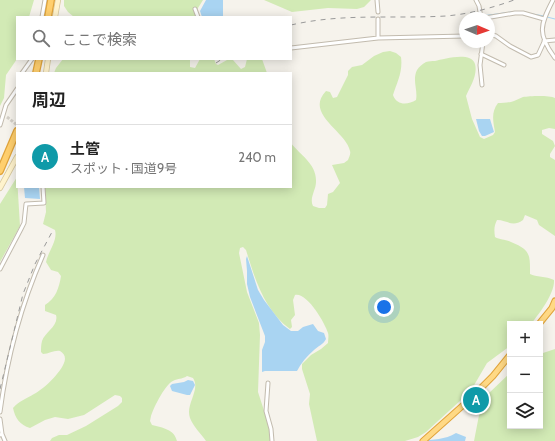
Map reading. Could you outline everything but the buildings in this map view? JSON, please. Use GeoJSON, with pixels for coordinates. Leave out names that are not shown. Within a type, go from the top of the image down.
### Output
{"type":"FeatureCollection","features":[{"type":"Feature","properties":{"kind":"highway"},"geometry":{"type":"LineString","coordinates":[[48,16],[51,0]]}},
{"type":"Feature","properties":{"kind":"highway"},"geometry":{"type":"LineString","coordinates":[[36,72],[39,60]]}},
{"type":"Feature","properties":{"kind":"highway"},"geometry":{"type":"LineString","coordinates":[[0,171],[16,134]]}},
{"type":"Feature","properties":{"kind":"highway"},"geometry":{"type":"LineString","coordinates":[[542,321],[554,309],[555,301]]}},
{"type":"Feature","properties":{"kind":"highway"},"geometry":{"type":"LineString","coordinates":[[423,441],[469,400],[508,357]]}},
{"type":"Feature","properties":{"kind":"main road"},"geometry":{"type":"LineString","coordinates":[[55,16],[58,0]]}},
{"type":"Feature","properties":{"kind":"main road"},"geometry":{"type":"LineString","coordinates":[[46,72],[48,60]]}},
{"type":"Feature","properties":{"kind":"main road"},"geometry":{"type":"LineString","coordinates":[[0,188],[16,159]]}},
{"type":"Feature","properties":{"kind":"street"},"geometry":{"type":"LineString","coordinates":[[42,16],[45,0]]}},
{"type":"Feature","properties":{"kind":"street"},"geometry":{"type":"LineString","coordinates":[[377,0],[378,12]]}},
{"type":"Feature","properties":{"kind":"street"},"geometry":{"type":"LineString","coordinates":[[476,0],[480,12]]}},
{"type":"Feature","properties":{"kind":"street"},"geometry":{"type":"LineString","coordinates":[[553,0],[542,25],[544,41],[555,58]]}},
{"type":"Feature","properties":{"kind":"street"},"geometry":{"type":"LineString","coordinates":[[195,9],[198,16]]}},
{"type":"Feature","properties":{"kind":"street"},"geometry":{"type":"LineString","coordinates":[[495,16],[515,13],[545,17]]}},
{"type":"Feature","properties":{"kind":"street"},"geometry":{"type":"LineString","coordinates":[[378,19],[378,38]]}},
{"type":"Feature","properties":{"kind":"street"},"geometry":{"type":"LineString","coordinates":[[292,48],[378,38],[459,36]]}},
{"type":"Feature","properties":{"kind":"street"},"geometry":{"type":"LineString","coordinates":[[495,36],[510,46],[532,57],[538,55],[544,41]]}},
{"type":"Feature","properties":{"kind":"street"},"geometry":{"type":"LineString","coordinates":[[544,41],[555,40]]}},
{"type":"Feature","properties":{"kind":"street"},"geometry":{"type":"LineString","coordinates":[[482,48],[482,85]]}},
{"type":"Feature","properties":{"kind":"street"},"geometry":{"type":"LineString","coordinates":[[481,54],[504,64]]}},
{"type":"Feature","properties":{"kind":"street"},"geometry":{"type":"LineString","coordinates":[[23,72],[31,60]]}},
{"type":"Feature","properties":{"kind":"street"},"geometry":{"type":"LineString","coordinates":[[0,125],[6,105],[16,90]]}},
{"type":"Feature","properties":{"kind":"street"},"geometry":{"type":"LineString","coordinates":[[4,114],[7,117]]}},
{"type":"Feature","properties":{"kind":"street"},"geometry":{"type":"LineString","coordinates":[[0,269],[24,223],[26,204],[44,203],[43,188]]}},
{"type":"Feature","properties":{"kind":"street"},"geometry":{"type":"LineString","coordinates":[[0,412],[2,390],[22,309],[43,255]]}},
{"type":"Feature","properties":{"kind":"street"},"geometry":{"type":"LineString","coordinates":[[268,383],[266,411],[271,429],[272,441]]}},
{"type":"Feature","properties":{"kind":"street"},"geometry":{"type":"LineString","coordinates":[[0,419],[1,435],[5,441]]}},
{"type":"Feature","properties":{"kind":"green space"},"geometry":{"type":"Polygon","coordinates":[[[0,0],[34,0],[29,16],[16,16],[16,60],[6,75],[4,98],[0,106],[0,0]]]}},
{"type":"Feature","properties":{"kind":"green space"},"geometry":{"type":"Polygon","coordinates":[[[64,0],[203,0],[198,8],[196,16],[73,16],[64,6],[64,0]]]}},
{"type":"Feature","properties":{"kind":"green space"},"geometry":{"type":"Polygon","coordinates":[[[264,0],[371,0],[364,7],[357,9],[328,8],[292,12],[264,0]]]}},
{"type":"Feature","properties":{"kind":"green space"},"geometry":{"type":"Polygon","coordinates":[[[390,51],[401,57],[400,72],[393,95],[397,101],[403,104],[416,100],[415,81],[417,70],[428,61],[457,57],[473,60],[476,68],[473,81],[466,96],[472,119],[480,137],[484,139],[493,135],[495,132],[493,113],[498,103],[515,101],[523,97],[544,96],[555,98],[555,129],[549,128],[542,130],[542,134],[553,141],[555,146],[550,154],[550,157],[555,160],[555,236],[539,225],[537,220],[525,215],[523,220],[513,224],[497,220],[494,230],[495,237],[518,245],[526,251],[530,262],[530,274],[554,280],[554,285],[546,303],[533,321],[507,321],[507,348],[487,363],[473,387],[461,400],[426,432],[418,437],[405,441],[317,441],[309,404],[310,394],[302,369],[302,364],[311,355],[328,343],[328,333],[315,309],[305,298],[300,295],[295,295],[293,300],[295,315],[291,320],[292,327],[290,329],[273,313],[257,283],[246,250],[243,247],[240,248],[239,253],[247,292],[259,323],[258,392],[269,426],[270,441],[206,441],[190,418],[189,408],[195,383],[193,378],[187,376],[175,380],[168,385],[158,401],[150,421],[152,425],[171,431],[176,437],[177,441],[50,441],[52,438],[59,435],[67,435],[86,426],[118,406],[122,402],[122,398],[115,395],[84,415],[68,419],[55,417],[45,420],[30,428],[21,423],[15,415],[13,408],[48,384],[57,374],[65,359],[64,354],[60,351],[43,354],[41,352],[42,341],[56,322],[56,315],[45,311],[45,305],[52,299],[56,292],[61,276],[58,272],[51,270],[46,262],[56,234],[55,230],[43,224],[46,212],[45,188],[292,188],[292,144],[314,170],[316,185],[312,197],[313,206],[325,208],[327,205],[328,194],[333,192],[340,183],[332,165],[344,163],[348,160],[350,152],[347,144],[323,115],[320,107],[321,99],[326,91],[330,92],[333,98],[337,97],[348,75],[348,71],[352,67],[362,65],[374,56],[390,51]]]}},
{"type":"Feature","properties":{"kind":"green space"},"geometry":{"type":"Polygon","coordinates":[[[62,60],[190,60],[190,67],[195,68],[199,60],[214,60],[218,65],[227,60],[233,60],[241,69],[245,67],[247,60],[262,60],[267,72],[54,72],[62,60]]]}},
{"type":"Feature","properties":{"kind":"green space"},"geometry":{"type":"Polygon","coordinates":[[[16,179],[20,226],[0,262],[0,204],[16,179]]]}},
{"type":"Feature","properties":{"kind":"green space"},"geometry":{"type":"Polygon","coordinates":[[[555,349],[555,441],[474,441],[480,410],[488,394],[507,376],[507,429],[543,429],[543,353],[555,349]]]}},
{"type":"Feature","properties":{"kind":"water"},"geometry":{"type":"Polygon","coordinates":[[[206,0],[223,0],[223,16],[202,16],[200,11],[206,0]]]}},
{"type":"Feature","properties":{"kind":"water"},"geometry":{"type":"Polygon","coordinates":[[[476,119],[490,119],[494,132],[482,136],[476,119]]]}},
{"type":"Feature","properties":{"kind":"water"},"geometry":{"type":"Polygon","coordinates":[[[24,188],[39,188],[40,199],[25,198],[24,188]]]}},
{"type":"Feature","properties":{"kind":"water"},"geometry":{"type":"Polygon","coordinates":[[[247,256],[258,290],[283,325],[291,331],[298,331],[303,327],[313,324],[318,331],[324,333],[326,339],[325,341],[307,357],[297,371],[262,372],[262,350],[265,342],[265,336],[250,297],[247,284],[247,256]]]}},
{"type":"Feature","properties":{"kind":"water"},"geometry":{"type":"Polygon","coordinates":[[[188,380],[193,381],[195,385],[190,395],[172,391],[170,386],[172,384],[188,380]]]}},
{"type":"Feature","properties":{"kind":"water"},"geometry":{"type":"Polygon","coordinates":[[[456,433],[466,437],[465,441],[421,441],[443,438],[456,433]]]}},
{"type":"Feature","properties":{"kind":"waterway"},"geometry":{"type":"LineString","coordinates":[[495,14],[520,12]]}},
{"type":"Feature","properties":{"kind":"waterway"},"geometry":{"type":"LineString","coordinates":[[527,13],[544,16]]}},
{"type":"Feature","properties":{"kind":"waterway"},"geometry":{"type":"LineString","coordinates":[[547,17],[555,19]]}},
{"type":"Feature","properties":{"kind":"tunnel"},"geometry":{"type":"LineString","coordinates":[[7,117],[16,124]]}},
{"type":"Feature","properties":{"kind":"railway"},"geometry":{"type":"LineString","coordinates":[[292,25],[330,19],[455,15],[497,6],[514,0]]}},
{"type":"Feature","properties":{"kind":"railway"},"geometry":{"type":"LineString","coordinates":[[216,63],[220,60]]}},
{"type":"Feature","properties":{"kind":"railway"},"geometry":{"type":"LineString","coordinates":[[0,389],[23,294],[35,264],[52,232]]}},
{"type":"Feature","properties":{"kind":"place","name":"土管"},"geometry":{"type":"Point","coordinates":[476,400]}}]}
